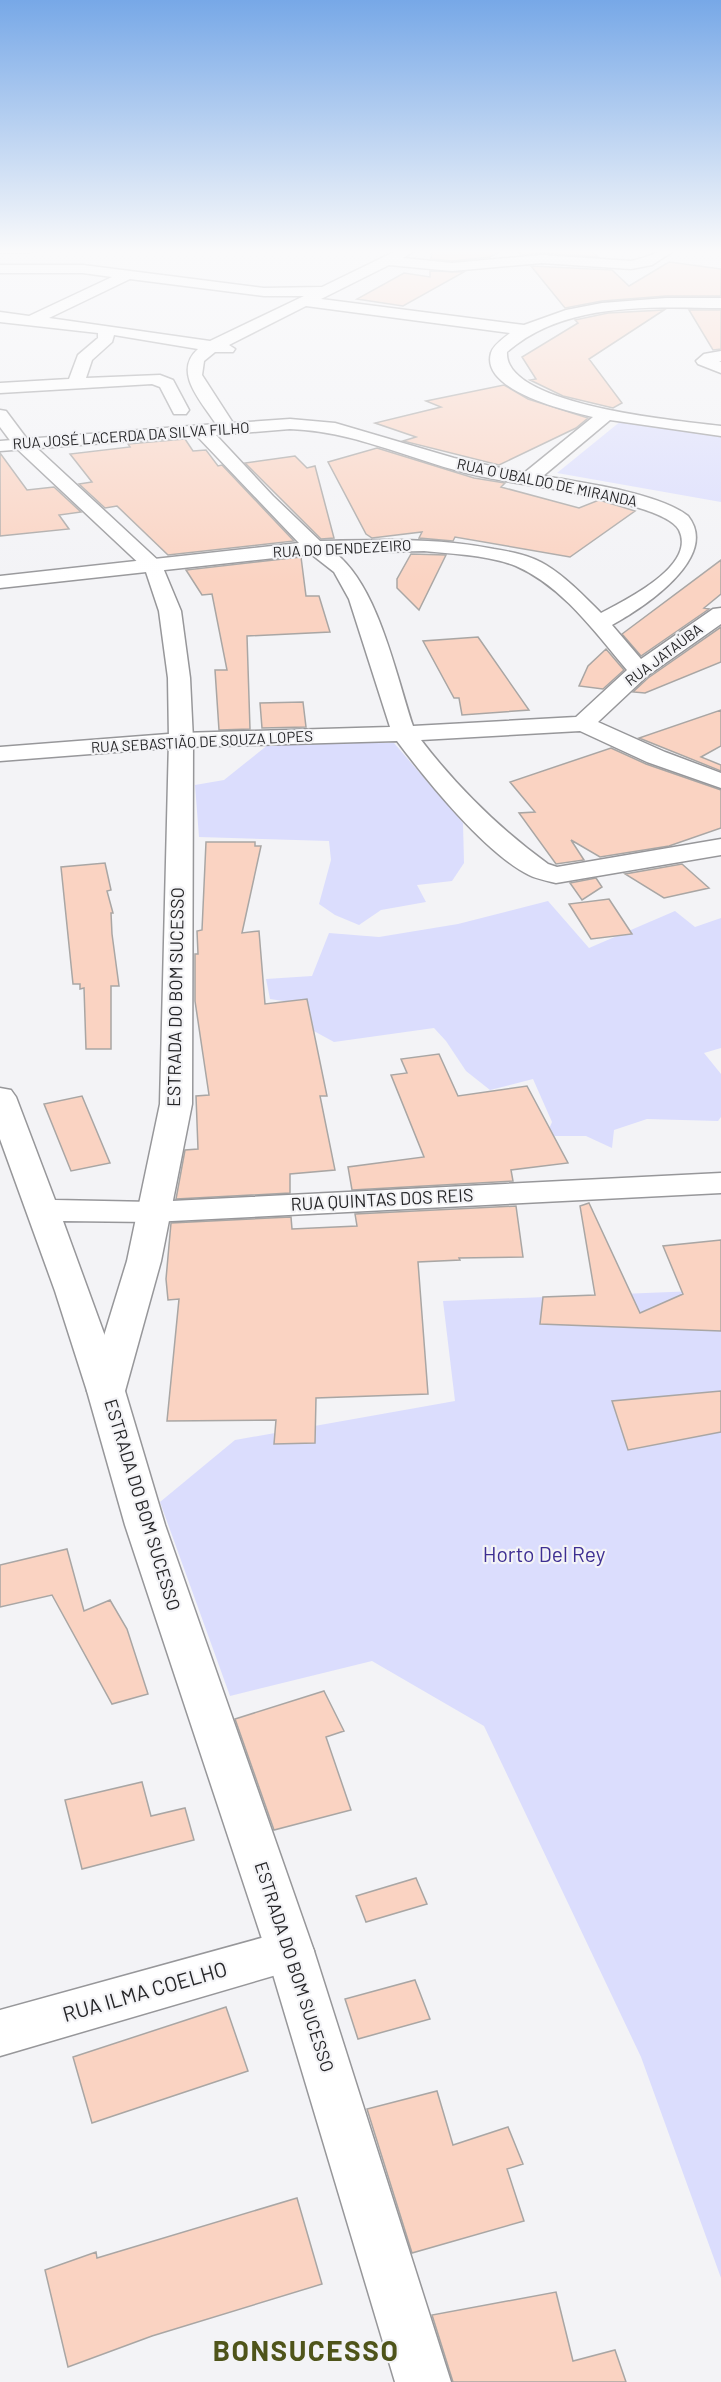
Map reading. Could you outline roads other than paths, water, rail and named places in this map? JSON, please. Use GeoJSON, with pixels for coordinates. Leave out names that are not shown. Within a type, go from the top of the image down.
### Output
{"type":"FeatureCollection","features":[{"type":"Feature","properties":{"kind":"street"},"geometry":{"type":"LineString","coordinates":[[76,382],[83,361]]}},
{"type":"Feature","properties":{"kind":"street"},"geometry":{"type":"LineString","coordinates":[[196,361],[193,371],[228,430]]}},
{"type":"Feature","properties":{"kind":"street"},"geometry":{"type":"LineString","coordinates":[[500,361],[501,368],[510,380],[551,400],[607,414],[721,431]]}},
{"type":"Feature","properties":{"kind":"street"},"geometry":{"type":"LineString","coordinates":[[704,361],[705,364],[721,368]]}},
{"type":"Feature","properties":{"kind":"street"},"geometry":{"type":"LineString","coordinates":[[0,388],[76,382],[160,380],[167,384],[180,410]]}},
{"type":"Feature","properties":{"kind":"street"},"geometry":{"type":"LineString","coordinates":[[526,480],[607,414]]}},
{"type":"Feature","properties":{"kind":"street","name":"ESTRADA DO BOM SUCESSO"},"geometry":{"type":"LineString","coordinates":[[0,415],[11,445],[154,567],[170,611],[179,678],[181,740],[176,1104],[152,1212],[144,1261],[106,1391],[145,1525],[290,1951],[423,2382]]}},
{"type":"Feature","properties":{"kind":"street","name":"RUA JOSÉ LACERDA DA SILVA FILHO"},"geometry":{"type":"LineString","coordinates":[[11,445],[303,423],[334,427]]}},
{"type":"Feature","properties":{"kind":"street","name":"RUA O UBALDO DE MIRANDA"},"geometry":{"type":"LineString","coordinates":[[334,427],[467,467],[628,499],[667,512],[680,519],[687,526],[691,535],[691,549],[677,573],[663,585],[599,623]]}},
{"type":"Feature","properties":{"kind":"street"},"geometry":{"type":"LineString","coordinates":[[203,432],[266,500],[315,547],[342,568],[360,599],[404,734],[437,776],[495,837],[533,866],[547,873],[581,872],[721,847]]}},
{"type":"Feature","properties":{"kind":"street","name":"RUA DO DENDEZEIRO"},"geometry":{"type":"LineString","coordinates":[[0,582],[154,567],[315,547],[424,545],[477,551],[519,560],[538,569],[563,587],[599,623],[639,670]]}},
{"type":"Feature","properties":{"kind":"street","name":"RUA JATAÚBA"},"geometry":{"type":"LineString","coordinates":[[583,724],[639,670],[721,614]]}},
{"type":"Feature","properties":{"kind":"street"},"geometry":{"type":"LineString","coordinates":[[583,724],[656,757],[721,781]]}},
{"type":"Feature","properties":{"kind":"street","name":"RUA SEBASTIÃO DE SOUZA LOPES"},"geometry":{"type":"LineString","coordinates":[[0,754],[181,740],[404,734],[583,724]]}},
{"type":"Feature","properties":{"kind":"street"},"geometry":{"type":"LineString","coordinates":[[0,1097],[43,1210],[106,1391]]}},
{"type":"Feature","properties":{"kind":"street","name":"RUA QUINTAS DOS REIS"},"geometry":{"type":"LineString","coordinates":[[43,1210],[152,1212],[721,1183]]}},
{"type":"Feature","properties":{"kind":"street","name":"RUA ILMA COELHO"},"geometry":{"type":"LineString","coordinates":[[0,2033],[290,1951]]}},
{"type":"Feature","properties":{"kind":"district","name":"BONSUCESSO"},"geometry":{"type":"Point","coordinates":[306,2351]}},
{"type":"Feature","properties":{"kind":"park label","name":"Horto Del Rey"},"geometry":{"type":"Point","coordinates":[544,1555]}}]}
